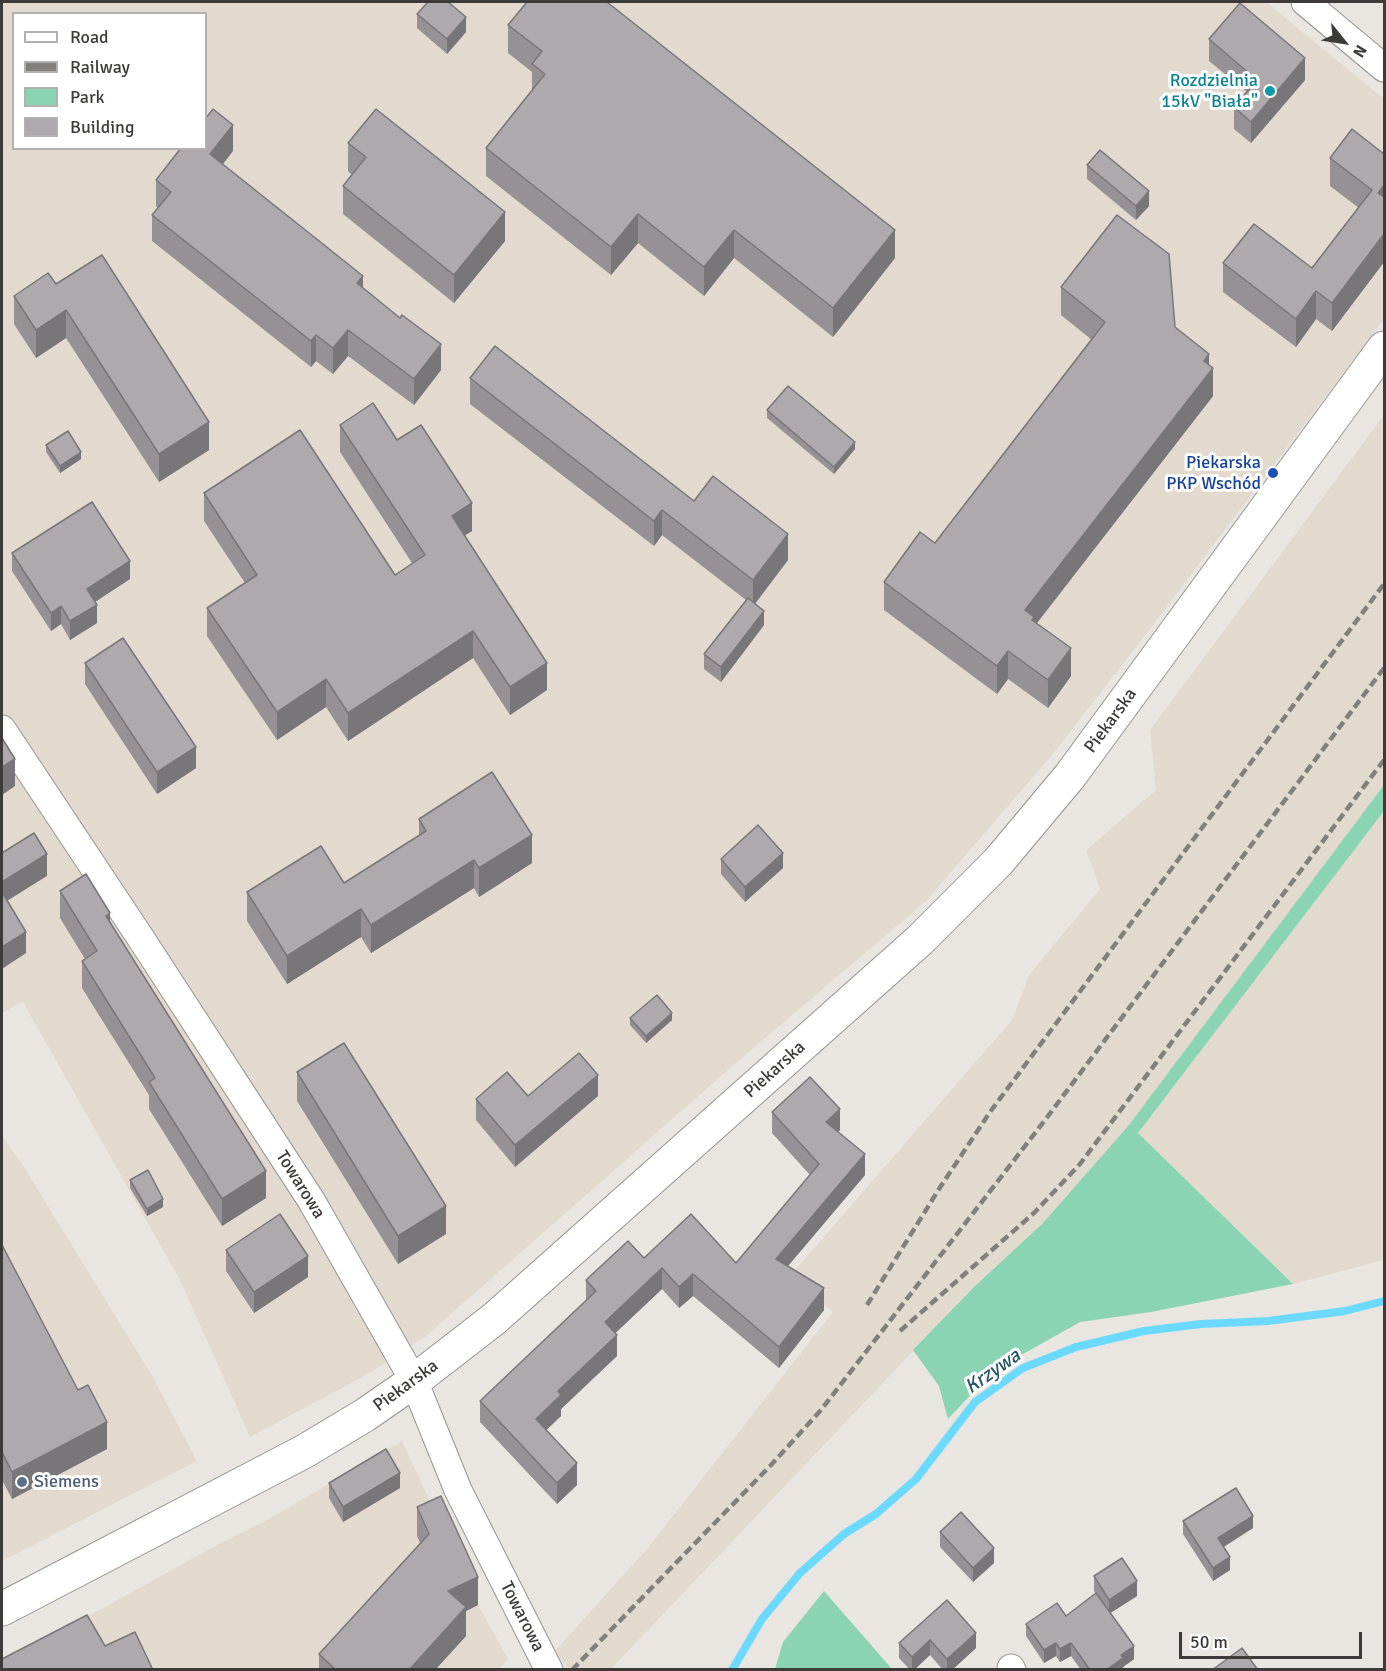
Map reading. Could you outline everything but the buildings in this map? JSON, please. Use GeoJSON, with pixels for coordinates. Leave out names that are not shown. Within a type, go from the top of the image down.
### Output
{"type":"FeatureCollection","features":[{"type":"Feature","properties":{"kind":"street"},"geometry":{"type":"LineString","coordinates":[[1305,2],[1384,68]]}},
{"type":"Feature","properties":{"kind":"street","name":"Piekarska"},"geometry":{"type":"LineString","coordinates":[[2,1609],[306,1451],[365,1416],[414,1381],[494,1319],[559,1263],[920,940],[999,862],[1070,776],[1384,348]]}},
{"type":"Feature","properties":{"kind":"street","name":"Towarowa"},"geometry":{"type":"LineString","coordinates":[[2,729],[311,1200],[414,1381],[458,1490],[549,1670]]}},
{"type":"Feature","properties":{"kind":"shaded area"},"geometry":{"type":"Polygon","coordinates":[[[3,2],[1266,2],[1384,99],[1384,319],[1150,629],[1052,755],[926,901],[737,1062],[426,1336],[366,1375],[250,1437],[180,1280],[23,1002],[2,1013],[3,2]]]}},
{"type":"Feature","properties":{"kind":"shaded area"},"geometry":{"type":"Polygon","coordinates":[[[1384,415],[1384,785],[1129,1125],[1043,1223],[974,1287],[611,1669],[569,1669],[554,1652],[647,1549],[833,1312],[790,1276],[1012,1020],[1029,975],[1100,889],[1086,850],[1156,790],[1150,730],[1384,415]]]}},
{"type":"Feature","properties":{"kind":"shaded area"},"geometry":{"type":"Polygon","coordinates":[[[1384,811],[1384,1260],[1293,1284],[1138,1133],[1384,811]]]}},
{"type":"Feature","properties":{"kind":"shaded area"},"geometry":{"type":"Polygon","coordinates":[[[2,1135],[151,1374],[197,1461],[2,1561],[2,1135]]]}},
{"type":"Feature","properties":{"kind":"shaded area"},"geometry":{"type":"Polygon","coordinates":[[[402,1441],[478,1605],[508,1659],[498,1670],[2,1670],[2,1664],[217,1545],[267,1520],[402,1441]]]}},
{"type":"Feature","properties":{"kind":"green space"},"geometry":{"type":"Polygon","coordinates":[[[1384,785],[1384,811],[1138,1133],[1293,1284],[1151,1312],[1080,1322],[993,1371],[948,1419],[939,1386],[913,1350],[974,1287],[1043,1223],[1129,1125],[1384,785]]]}},
{"type":"Feature","properties":{"kind":"green space"},"geometry":{"type":"Polygon","coordinates":[[[824,1591],[892,1669],[775,1669],[783,1642],[824,1591]]]}},
{"type":"Feature","properties":{"kind":"waterway","name":"Krzywa"},"geometry":{"type":"LineString","coordinates":[[732,1670],[762,1619],[800,1573],[844,1534],[876,1514],[916,1479],[975,1402],[1023,1368],[1076,1347],[1144,1331],[1201,1324],[1268,1321],[1345,1311],[1384,1301]]}},
{"type":"Feature","properties":{"kind":"railway"},"geometry":{"type":"LineString","coordinates":[[867,1305],[990,1112],[1384,584]]}},
{"type":"Feature","properties":{"kind":"railway"},"geometry":{"type":"LineString","coordinates":[[572,1670],[771,1465],[821,1410],[1042,1124],[1384,668]]}},
{"type":"Feature","properties":{"kind":"railway"},"geometry":{"type":"LineString","coordinates":[[900,1331],[1034,1213],[1080,1164],[1384,760]]}},
{"type":"Feature","properties":{"kind":"place","name":"Rozdzielnia 15kV \"Biała\""},"geometry":{"type":"Point","coordinates":[1270,91]}},
{"type":"Feature","properties":{"kind":"place","name":"Piekarska PKP Wschód"},"geometry":{"type":"Point","coordinates":[1273,473]}},
{"type":"Feature","properties":{"kind":"place","name":"Siemens"},"geometry":{"type":"Point","coordinates":[22,1482]}}]}
